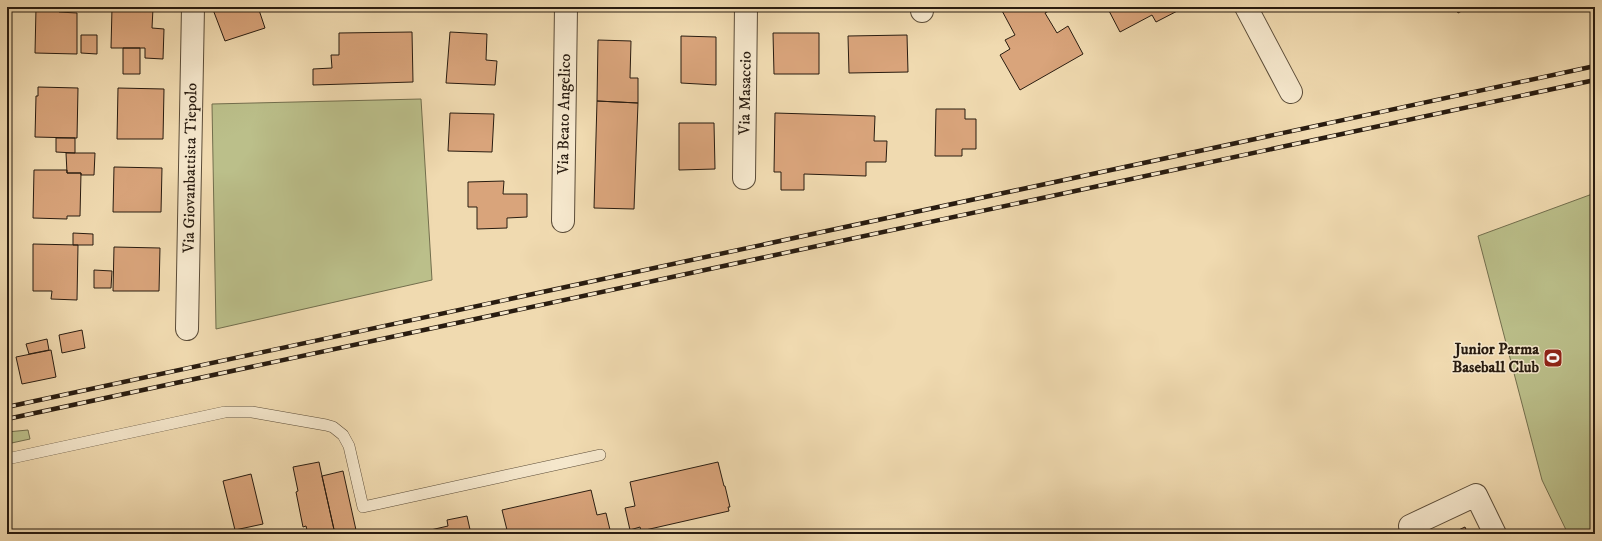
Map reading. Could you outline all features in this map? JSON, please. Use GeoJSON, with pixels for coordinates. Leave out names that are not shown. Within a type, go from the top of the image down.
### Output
{"type":"FeatureCollection","features":[{"type":"Feature","properties":{"kind":"street","name":"Via Giovanbattista Tiepolo"},"geometry":{"type":"LineString","coordinates":[[187,329],[193,7]]}},
{"type":"Feature","properties":{"kind":"street","name":"Via Beato Angelico"},"geometry":{"type":"LineString","coordinates":[[563,221],[566,7]]}},
{"type":"Feature","properties":{"kind":"street","name":"Via Masaccio"},"geometry":{"type":"LineString","coordinates":[[744,178],[746,7]]}},
{"type":"Feature","properties":{"kind":"street"},"geometry":{"type":"LineString","coordinates":[[1246,7],[1291,92]]}},
{"type":"Feature","properties":{"kind":"street"},"geometry":{"type":"LineString","coordinates":[[1410,526],[1476,495],[1495,534]]}},
{"type":"Feature","properties":{"kind":"lane"},"geometry":{"type":"LineString","coordinates":[[7,459],[225,412],[252,412],[326,425],[343,435],[349,446],[363,507],[600,455]]}},
{"type":"Feature","properties":{"kind":"green space"},"geometry":{"type":"Polygon","coordinates":[[[421,99],[432,280],[216,329],[212,104],[421,99]]]}},
{"type":"Feature","properties":{"kind":"green space","name":"Junior Parma Baseball Club"},"geometry":{"type":"Polygon","coordinates":[[[1595,193],[1595,534],[1568,534],[1542,480],[1478,236],[1595,193]]]}},
{"type":"Feature","properties":{"kind":"green space"},"geometry":{"type":"Polygon","coordinates":[[[28,430],[30,439],[7,444],[7,432],[28,430]]]}},
{"type":"Feature","properties":{"kind":"building"},"geometry":{"type":"Polygon","coordinates":[[[212,7],[258,7],[265,28],[225,41],[212,7]]]}},
{"type":"Feature","properties":{"kind":"building"},"geometry":{"type":"Polygon","coordinates":[[[671,7],[702,7],[702,11],[671,10],[671,7]]]}},
{"type":"Feature","properties":{"kind":"building"},"geometry":{"type":"Polygon","coordinates":[[[1000,7],[1056,7],[1045,13],[1057,33],[1068,26],[1083,54],[1020,90],[1000,55],[1010,49],[1005,40],[1015,35],[1000,7]]]}},
{"type":"Feature","properties":{"kind":"building"},"geometry":{"type":"Polygon","coordinates":[[[1107,7],[1185,7],[1156,22],[1152,15],[1120,32],[1107,7]]]}},
{"type":"Feature","properties":{"kind":"building"},"geometry":{"type":"Polygon","coordinates":[[[1455,7],[1469,7],[1458,13],[1455,7]]]}},
{"type":"Feature","properties":{"kind":"building"},"geometry":{"type":"Polygon","coordinates":[[[36,8],[59,9],[59,12],[77,13],[77,54],[35,53],[36,8]]]}},
{"type":"Feature","properties":{"kind":"building"},"geometry":{"type":"Polygon","coordinates":[[[112,8],[153,8],[152,28],[164,29],[163,59],[145,58],[145,48],[111,48],[112,8]]]}},
{"type":"Feature","properties":{"kind":"building"},"geometry":{"type":"Polygon","coordinates":[[[412,32],[413,82],[313,85],[313,69],[332,68],[331,55],[339,55],[339,33],[412,32]]]}},
{"type":"Feature","properties":{"kind":"building"},"geometry":{"type":"Polygon","coordinates":[[[450,32],[487,34],[486,60],[497,61],[495,85],[446,83],[450,32]]]}},
{"type":"Feature","properties":{"kind":"building"},"geometry":{"type":"Polygon","coordinates":[[[773,33],[819,33],[819,74],[774,74],[773,33]]]}},
{"type":"Feature","properties":{"kind":"building"},"geometry":{"type":"Polygon","coordinates":[[[81,35],[97,35],[97,54],[81,53],[81,35]]]}},
{"type":"Feature","properties":{"kind":"building"},"geometry":{"type":"Polygon","coordinates":[[[907,35],[908,72],[849,73],[848,36],[907,35]]]}},
{"type":"Feature","properties":{"kind":"building"},"geometry":{"type":"Polygon","coordinates":[[[681,36],[716,37],[716,85],[681,83],[681,36]]]}},
{"type":"Feature","properties":{"kind":"building"},"geometry":{"type":"Polygon","coordinates":[[[598,40],[631,41],[630,78],[638,78],[638,103],[597,101],[598,40]]]}},
{"type":"Feature","properties":{"kind":"building"},"geometry":{"type":"Polygon","coordinates":[[[123,48],[140,48],[140,74],[123,74],[123,48]]]}},
{"type":"Feature","properties":{"kind":"building"},"geometry":{"type":"Polygon","coordinates":[[[38,87],[78,88],[77,138],[35,137],[36,96],[38,96],[38,87]]]}},
{"type":"Feature","properties":{"kind":"building"},"geometry":{"type":"Polygon","coordinates":[[[118,88],[164,89],[163,139],[117,139],[118,88]]]}},
{"type":"Feature","properties":{"kind":"building"},"geometry":{"type":"Polygon","coordinates":[[[597,101],[638,103],[634,209],[594,208],[597,101]]]}},
{"type":"Feature","properties":{"kind":"building"},"geometry":{"type":"Polygon","coordinates":[[[936,109],[965,109],[965,119],[976,119],[976,149],[962,149],[962,156],[935,156],[936,109]]]}},
{"type":"Feature","properties":{"kind":"building"},"geometry":{"type":"Polygon","coordinates":[[[450,113],[494,114],[492,152],[448,151],[450,113]]]}},
{"type":"Feature","properties":{"kind":"building"},"geometry":{"type":"Polygon","coordinates":[[[775,113],[875,116],[874,141],[887,141],[886,162],[866,162],[866,176],[804,174],[804,190],[781,190],[781,172],[774,172],[775,113]]]}},
{"type":"Feature","properties":{"kind":"building"},"geometry":{"type":"Polygon","coordinates":[[[679,123],[714,123],[715,169],[679,170],[679,123]]]}},
{"type":"Feature","properties":{"kind":"building"},"geometry":{"type":"Polygon","coordinates":[[[56,138],[75,138],[75,153],[56,152],[56,138]]]}},
{"type":"Feature","properties":{"kind":"building"},"geometry":{"type":"Polygon","coordinates":[[[66,153],[95,153],[94,175],[67,173],[66,153]]]}},
{"type":"Feature","properties":{"kind":"building"},"geometry":{"type":"Polygon","coordinates":[[[114,167],[162,168],[161,212],[113,212],[114,167]]]}},
{"type":"Feature","properties":{"kind":"building"},"geometry":{"type":"Polygon","coordinates":[[[34,170],[67,170],[67,173],[81,173],[80,216],[67,216],[67,219],[33,218],[34,170]]]}},
{"type":"Feature","properties":{"kind":"building"},"geometry":{"type":"Polygon","coordinates":[[[504,181],[503,194],[527,194],[527,217],[507,218],[507,228],[477,229],[477,207],[468,207],[468,182],[504,181]]]}},
{"type":"Feature","properties":{"kind":"building"},"geometry":{"type":"Polygon","coordinates":[[[73,233],[93,234],[93,245],[73,245],[73,233]]]}},
{"type":"Feature","properties":{"kind":"building"},"geometry":{"type":"Polygon","coordinates":[[[33,244],[78,245],[77,300],[51,299],[52,291],[33,291],[33,244]]]}},
{"type":"Feature","properties":{"kind":"building"},"geometry":{"type":"Polygon","coordinates":[[[114,247],[160,248],[159,291],[113,291],[114,247]]]}},
{"type":"Feature","properties":{"kind":"building"},"geometry":{"type":"Polygon","coordinates":[[[94,270],[112,271],[111,288],[94,288],[94,270]]]}},
{"type":"Feature","properties":{"kind":"building"},"geometry":{"type":"Polygon","coordinates":[[[82,330],[85,348],[62,353],[59,335],[82,330]]]}},
{"type":"Feature","properties":{"kind":"building"},"geometry":{"type":"Polygon","coordinates":[[[47,339],[49,350],[29,354],[26,344],[47,339]]]}},
{"type":"Feature","properties":{"kind":"building"},"geometry":{"type":"Polygon","coordinates":[[[51,350],[56,377],[22,384],[16,357],[51,350]]]}},
{"type":"Feature","properties":{"kind":"building"},"geometry":{"type":"Polygon","coordinates":[[[319,462],[335,534],[308,534],[306,526],[303,527],[293,467],[319,462]]]}},
{"type":"Feature","properties":{"kind":"building"},"geometry":{"type":"Polygon","coordinates":[[[718,462],[730,507],[728,507],[729,511],[641,531],[640,527],[630,530],[625,508],[635,506],[630,482],[718,462]]]}},
{"type":"Feature","properties":{"kind":"building"},"geometry":{"type":"Polygon","coordinates":[[[343,471],[356,530],[335,534],[322,476],[343,471]]]}},
{"type":"Feature","properties":{"kind":"building"},"geometry":{"type":"Polygon","coordinates":[[[251,474],[263,524],[235,530],[223,481],[251,474]]]}},
{"type":"Feature","properties":{"kind":"building"},"geometry":{"type":"Polygon","coordinates":[[[591,490],[597,515],[606,513],[611,534],[508,534],[502,510],[591,490]]]}},
{"type":"Feature","properties":{"kind":"building"},"geometry":{"type":"Polygon","coordinates":[[[467,516],[471,534],[413,534],[448,526],[447,520],[467,516]]]}},
{"type":"Feature","properties":{"kind":"building"},"geometry":{"type":"Polygon","coordinates":[[[1465,527],[1468,534],[1450,534],[1465,527]]]}},
{"type":"Feature","properties":{"kind":"railway"},"geometry":{"type":"LineString","coordinates":[[7,407],[1595,66]]}},
{"type":"Feature","properties":{"kind":"railway"},"geometry":{"type":"LineString","coordinates":[[7,419],[1595,80]]}},
{"type":"Feature","properties":{"kind":"place","name":"Junior Parma Baseball Club"},"geometry":{"type":"Point","coordinates":[1553,358]}}]}
